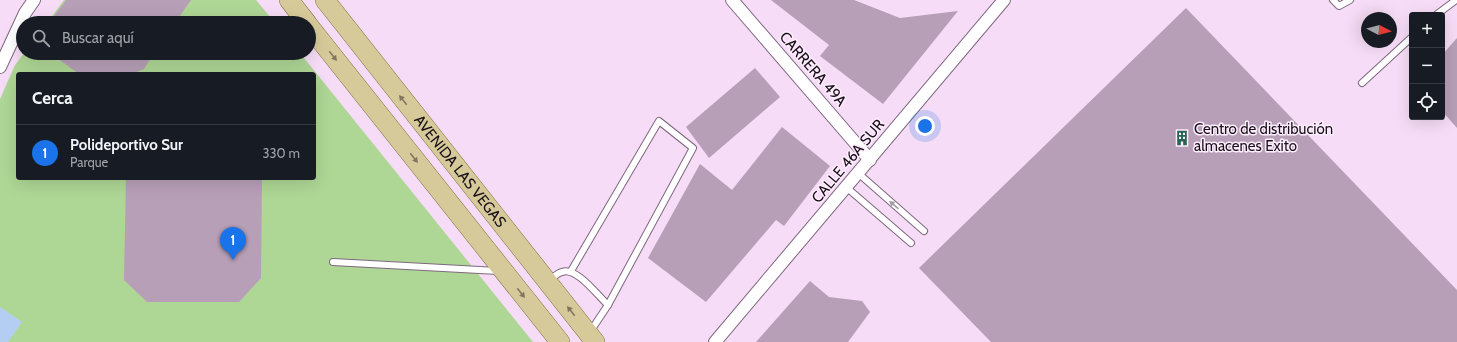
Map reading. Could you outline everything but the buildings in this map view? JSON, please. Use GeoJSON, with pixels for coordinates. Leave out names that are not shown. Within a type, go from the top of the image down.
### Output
{"type":"FeatureCollection","features":[{"type":"Feature","properties":{"kind":"main road"},"geometry":{"type":"LineString","coordinates":[[289,0],[302,16]]}},
{"type":"Feature","properties":{"kind":"main road","name":"AVENIDA LAS VEGAS"},"geometry":{"type":"LineString","coordinates":[[325,0],[592,338]]}},
{"type":"Feature","properties":{"kind":"main road","name":"AVENIDA LAS VEGAS"},"geometry":{"type":"LineString","coordinates":[[316,35],[560,342]]}},
{"type":"Feature","properties":{"kind":"street"},"geometry":{"type":"LineString","coordinates":[[24,16],[34,0]]}},
{"type":"Feature","properties":{"kind":"street","name":"CARRERA 49A"},"geometry":{"type":"LineString","coordinates":[[732,0],[870,160]]}},
{"type":"Feature","properties":{"kind":"street","name":"CALLE 46A SUR"},"geometry":{"type":"LineString","coordinates":[[715,342],[1004,0]]}},
{"type":"Feature","properties":{"kind":"street"},"geometry":{"type":"LineString","coordinates":[[0,66],[16,32]]}},
{"type":"Feature","properties":{"kind":"lane"},"geometry":{"type":"LineString","coordinates":[[1333,0],[1339,6],[1350,0]]}},
{"type":"Feature","properties":{"kind":"lane"},"geometry":{"type":"LineString","coordinates":[[1440,12],[1456,0]]}},
{"type":"Feature","properties":{"kind":"lane"},"geometry":{"type":"LineString","coordinates":[[1362,83],[1409,40]]}},
{"type":"Feature","properties":{"kind":"lane"},"geometry":{"type":"LineString","coordinates":[[571,271],[659,121],[693,148],[608,305],[592,338]]}},
{"type":"Feature","properties":{"kind":"lane"},"geometry":{"type":"LineString","coordinates":[[858,173],[924,231]]}},
{"type":"Feature","properties":{"kind":"lane"},"geometry":{"type":"LineString","coordinates":[[846,187],[911,243]]}},
{"type":"Feature","properties":{"kind":"lane"},"geometry":{"type":"LineString","coordinates":[[333,262],[503,271]]}},
{"type":"Feature","properties":{"kind":"lane"},"geometry":{"type":"LineString","coordinates":[[547,282],[562,271],[571,271],[580,277],[608,305]]}},
{"type":"Feature","properties":{"kind":"green space"},"geometry":{"type":"Polygon","coordinates":[[[64,0],[256,0],[269,16],[52,16],[64,0]]]}},
{"type":"Feature","properties":{"kind":"green space"},"geometry":{"type":"Polygon","coordinates":[[[19,60],[306,60],[315,72],[16,72],[16,180],[316,180],[316,73],[533,342],[0,342],[0,99],[15,65],[19,60]]]}},
{"type":"Feature","properties":{"kind":"water"},"geometry":{"type":"Polygon","coordinates":[[[0,307],[22,322],[8,342],[0,342],[0,307]]]}},
{"type":"Feature","properties":{"kind":"place","name":"Centro de distribución almacenes Exito"},"geometry":{"type":"Point","coordinates":[1182,138]}},
{"type":"Feature","properties":{"kind":"place","name":"Polideportivo Sur"},"geometry":{"type":"Point","coordinates":[233,260]}}]}
